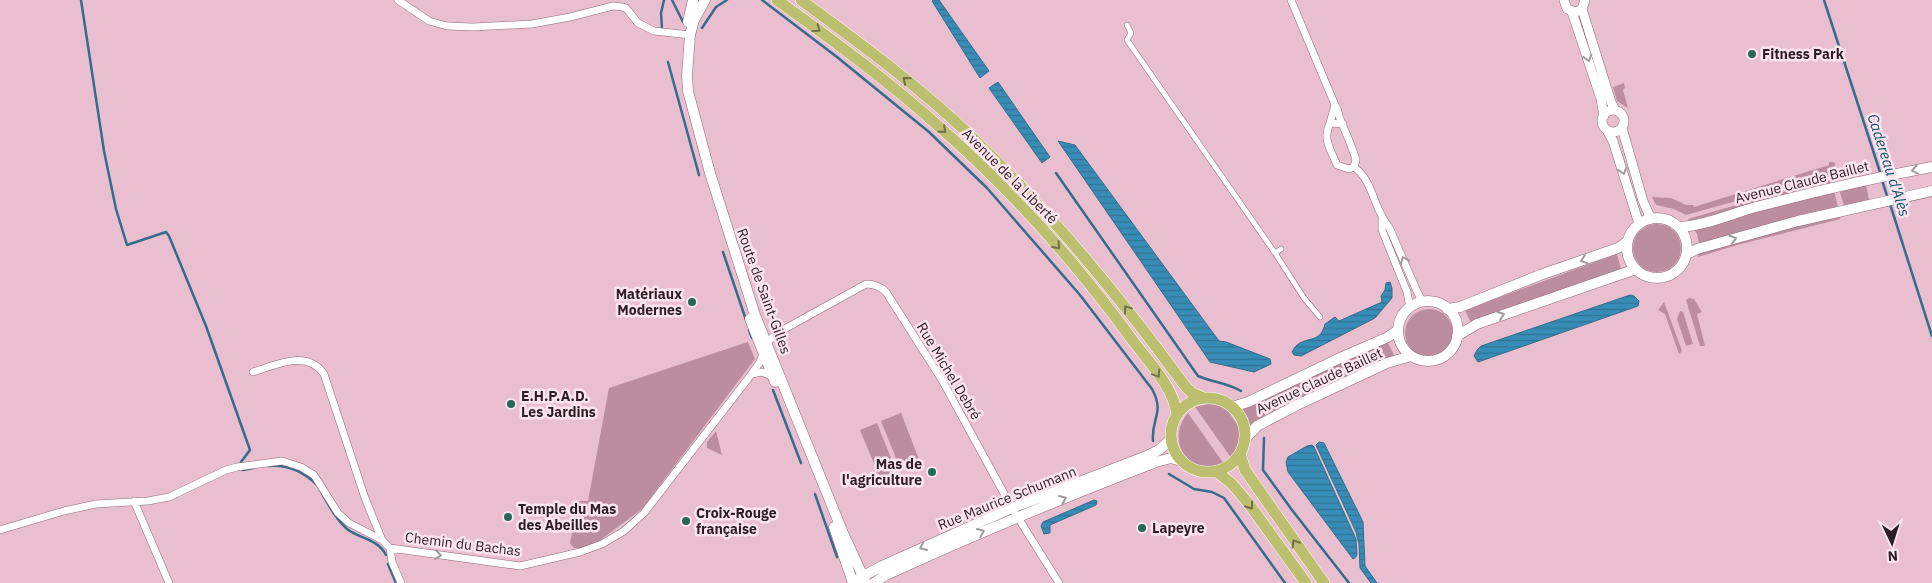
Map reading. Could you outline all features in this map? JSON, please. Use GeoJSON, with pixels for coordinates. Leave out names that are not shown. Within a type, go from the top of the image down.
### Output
{"type":"FeatureCollection","features":[{"type":"Feature","properties":{"kind":"main road","name":"Route de Saint-Gilles"},"geometry":{"type":"LineString","coordinates":[[693,0],[682,77],[686,101],[707,181],[744,300],[843,533],[865,580]]}},
{"type":"Feature","properties":{"kind":"main road","name":"Route de Saint-Gilles"},"geometry":{"type":"LineString","coordinates":[[688,35],[705,0]]}},
{"type":"Feature","properties":{"kind":"main road","name":"Avenue de la Liberté"},"geometry":{"type":"LineString","coordinates":[[777,0],[849,52],[902,94],[944,131],[1003,188],[1064,254],[1121,324],[1166,387],[1175,405],[1177,415]]}},
{"type":"Feature","properties":{"kind":"main road","name":"Avenue de la Liberté"},"geometry":{"type":"LineString","coordinates":[[801,0],[889,66],[973,138],[1004,168],[1094,266],[1185,386],[1192,393],[1204,398]]}},
{"type":"Feature","properties":{"kind":"main road","name":"Avenue Claude Baillet"},"geometry":{"type":"LineString","coordinates":[[1679,227],[1692,226],[1759,206],[1866,180],[1932,167]]}},
{"type":"Feature","properties":{"kind":"main road"},"geometry":{"type":"LineString","coordinates":[[1687,254],[1697,249],[1748,234],[1932,191]]}},
{"type":"Feature","properties":{"kind":"main road"},"geometry":{"type":"LineString","coordinates":[[1447,309],[1460,307],[1540,275],[1618,248],[1628,241],[1634,229],[1651,219],[1667,220],[1679,227],[1687,243],[1687,254],[1678,270],[1664,277],[1647,276],[1636,269],[1629,256],[1628,241]]}},
{"type":"Feature","properties":{"kind":"main road"},"geometry":{"type":"LineString","coordinates":[[1457,336],[1477,324],[1636,269]]}},
{"type":"Feature","properties":{"kind":"main road"},"geometry":{"type":"LineString","coordinates":[[1425,302],[1437,303],[1447,309],[1456,321],[1457,336],[1450,352],[1440,358],[1425,361],[1411,356],[1400,343],[1398,330],[1400,320],[1410,308],[1425,302]]}},
{"type":"Feature","properties":{"kind":"main road","name":"Avenue Claude Baillet"},"geometry":{"type":"LineString","coordinates":[[1232,407],[1248,402],[1388,337],[1398,330]]}},
{"type":"Feature","properties":{"kind":"main road","name":"Route de Saint-Gilles"},"geometry":{"type":"LineString","coordinates":[[765,346],[773,377],[825,504],[853,583]]}},
{"type":"Feature","properties":{"kind":"main road","name":"Avenue Claude Baillet"},"geometry":{"type":"LineString","coordinates":[[1245,439],[1257,426],[1288,409],[1387,363],[1411,356]]}},
{"type":"Feature","properties":{"kind":"main road"},"geometry":{"type":"LineString","coordinates":[[1204,398],[1216,399],[1232,407],[1242,418],[1245,429],[1245,439],[1240,454],[1228,466],[1216,472],[1201,472],[1187,466],[1174,451],[1171,438],[1172,425],[1177,415],[1189,403],[1204,398]]}},
{"type":"Feature","properties":{"kind":"main road","name":"Rue Maurice Schumann"},"geometry":{"type":"LineString","coordinates":[[874,583],[1014,512],[1147,456],[1159,450],[1171,438]]}},
{"type":"Feature","properties":{"kind":"main road"},"geometry":{"type":"LineString","coordinates":[[1240,454],[1245,470],[1324,583]]}},
{"type":"Feature","properties":{"kind":"main road","name":"Rue Maurice Schumann"},"geometry":{"type":"LineString","coordinates":[[853,583],[865,580],[961,530],[1156,462],[1171,458],[1181,461]]}},
{"type":"Feature","properties":{"kind":"main road"},"geometry":{"type":"LineString","coordinates":[[1216,472],[1232,484],[1250,504],[1306,583]]}},
{"type":"Feature","properties":{"kind":"street"},"geometry":{"type":"LineString","coordinates":[[398,0],[429,21],[447,26],[473,27],[532,24],[613,6],[626,8],[638,23],[654,32],[688,35]]}},
{"type":"Feature","properties":{"kind":"street"},"geometry":{"type":"LineString","coordinates":[[1291,0],[1335,105],[1339,110],[1339,117],[1356,160],[1354,167]]}},
{"type":"Feature","properties":{"kind":"street"},"geometry":{"type":"LineString","coordinates":[[1564,0],[1565,7],[1572,12],[1601,99],[1604,116],[1603,124],[1613,141],[1640,224]]}},
{"type":"Feature","properties":{"kind":"street"},"geometry":{"type":"LineString","coordinates":[[1585,0],[1582,9],[1611,102],[1624,117],[1622,128],[1640,192],[1651,219]]}},
{"type":"Feature","properties":{"kind":"street"},"geometry":{"type":"LineString","coordinates":[[1572,12],[1582,9]]}},
{"type":"Feature","properties":{"kind":"street"},"geometry":{"type":"LineString","coordinates":[[1128,25],[1131,33],[1127,40],[1275,253],[1304,298],[1320,317]]}},
{"type":"Feature","properties":{"kind":"street"},"geometry":{"type":"LineString","coordinates":[[1335,105],[1326,131],[1326,138],[1337,165],[1345,169],[1354,167]]}},
{"type":"Feature","properties":{"kind":"street"},"geometry":{"type":"LineString","coordinates":[[1604,116],[1608,111],[1616,110]]}},
{"type":"Feature","properties":{"kind":"street"},"geometry":{"type":"LineString","coordinates":[[1330,123],[1343,124]]}},
{"type":"Feature","properties":{"kind":"street"},"geometry":{"type":"LineString","coordinates":[[1607,130],[1613,132],[1622,128]]}},
{"type":"Feature","properties":{"kind":"street"},"geometry":{"type":"LineString","coordinates":[[1354,167],[1363,174],[1382,219],[1393,235],[1416,289],[1425,302]]}},
{"type":"Feature","properties":{"kind":"street"},"geometry":{"type":"LineString","coordinates":[[1382,219],[1382,230],[1407,292],[1410,308]]}},
{"type":"Feature","properties":{"kind":"street"},"geometry":{"type":"LineString","coordinates":[[1275,253],[1281,249]]}},
{"type":"Feature","properties":{"kind":"street","name":"Rue Michel Debré"},"geometry":{"type":"LineString","coordinates":[[765,346],[776,334],[866,284],[882,288],[942,380],[1014,512],[1059,583]]}},
{"type":"Feature","properties":{"kind":"street","name":"Chemin du Bachas"},"geometry":{"type":"LineString","coordinates":[[0,530],[96,504],[168,497],[237,466],[282,461],[302,466],[314,475],[338,513],[349,523],[382,540],[390,548],[520,566],[580,552],[602,544],[624,530],[644,513],[760,362],[765,346]]}},
{"type":"Feature","properties":{"kind":"street"},"geometry":{"type":"LineString","coordinates":[[253,372],[294,360],[309,362],[324,374],[365,498],[382,540]]}},
{"type":"Feature","properties":{"kind":"street"},"geometry":{"type":"LineString","coordinates":[[751,374],[762,372],[773,377]]}},
{"type":"Feature","properties":{"kind":"street"},"geometry":{"type":"LineString","coordinates":[[134,501],[169,583]]}},
{"type":"Feature","properties":{"kind":"street"},"geometry":{"type":"LineString","coordinates":[[390,548],[392,562],[401,583]]}},
{"type":"Feature","properties":{"kind":"shaded area"},"geometry":{"type":"Polygon","coordinates":[[[1624,83],[1625,88],[1623,90],[1628,108],[1617,101],[1613,87],[1624,83]]]}},
{"type":"Feature","properties":{"kind":"shaded area"},"geometry":{"type":"Polygon","coordinates":[[[1829,162],[1834,162],[1835,164],[1834,176],[1686,215],[1674,209],[1656,205],[1652,197],[1671,198],[1694,207],[1829,165],[1829,162]]]}},
{"type":"Feature","properties":{"kind":"shaded area"},"geometry":{"type":"Polygon","coordinates":[[[1833,180],[1830,184],[1690,221],[1688,219],[1785,191],[1833,180]]]}},
{"type":"Feature","properties":{"kind":"shaded area"},"geometry":{"type":"Polygon","coordinates":[[[1866,185],[1869,200],[1844,206],[1840,192],[1866,185]]]}},
{"type":"Feature","properties":{"kind":"shaded area"},"geometry":{"type":"Polygon","coordinates":[[[1834,191],[1838,207],[1699,244],[1694,229],[1834,191]]]}},
{"type":"Feature","properties":{"kind":"shaded area"},"geometry":{"type":"Polygon","coordinates":[[[1841,216],[1840,219],[1737,245],[1698,257],[1699,253],[1805,223],[1841,216]]]}},
{"type":"Feature","properties":{"kind":"shaded area"},"geometry":{"type":"Polygon","coordinates":[[[1652,224],[1662,224],[1671,228],[1677,234],[1681,248],[1677,262],[1671,268],[1662,272],[1652,272],[1643,268],[1637,262],[1633,253],[1633,243],[1637,234],[1643,228],[1652,224]]]}},
{"type":"Feature","properties":{"kind":"shaded area"},"geometry":{"type":"Polygon","coordinates":[[[1617,254],[1621,269],[1471,323],[1465,310],[1617,254]]]}},
{"type":"Feature","properties":{"kind":"shaded area"},"geometry":{"type":"Polygon","coordinates":[[[1689,298],[1694,299],[1702,312],[1697,314],[1705,346],[1700,346],[1686,300],[1689,298]]]}},
{"type":"Feature","properties":{"kind":"shaded area"},"geometry":{"type":"Polygon","coordinates":[[[1664,302],[1682,351],[1679,354],[1665,314],[1658,310],[1664,302]]]}},
{"type":"Feature","properties":{"kind":"shaded area"},"geometry":{"type":"Polygon","coordinates":[[[1429,309],[1438,311],[1446,316],[1451,324],[1453,333],[1451,342],[1446,350],[1438,355],[1429,357],[1420,355],[1412,350],[1407,342],[1405,333],[1407,324],[1412,316],[1420,311],[1429,309]]]}},
{"type":"Feature","properties":{"kind":"shaded area"},"geometry":{"type":"Polygon","coordinates":[[[1680,311],[1683,312],[1693,344],[1686,346],[1677,319],[1680,311]]]}},
{"type":"Feature","properties":{"kind":"shaded area"},"geometry":{"type":"Polygon","coordinates":[[[1387,341],[1395,357],[1272,414],[1264,399],[1387,341]]]}},
{"type":"Feature","properties":{"kind":"shaded area"},"geometry":{"type":"Polygon","coordinates":[[[748,342],[755,359],[642,509],[599,541],[583,548],[574,548],[570,543],[579,501],[588,501],[609,388],[748,342]]]}},
{"type":"Feature","properties":{"kind":"shaded area"},"geometry":{"type":"Polygon","coordinates":[[[1259,402],[1266,417],[1251,428],[1248,418],[1241,408],[1259,402]]]}},
{"type":"Feature","properties":{"kind":"shaded area"},"geometry":{"type":"Polygon","coordinates":[[[1208,404],[1228,409],[1231,411],[1229,413],[1237,424],[1240,423],[1241,442],[1232,459],[1195,407],[1208,404]]]}},
{"type":"Feature","properties":{"kind":"shaded area"},"geometry":{"type":"Polygon","coordinates":[[[901,413],[920,462],[916,468],[910,471],[907,467],[899,466],[881,421],[901,413]]]}},
{"type":"Feature","properties":{"kind":"shaded area"},"geometry":{"type":"Polygon","coordinates":[[[1188,413],[1224,464],[1212,467],[1201,466],[1191,462],[1184,455],[1179,435],[1181,424],[1188,413]]]}},
{"type":"Feature","properties":{"kind":"shaded area"},"geometry":{"type":"Polygon","coordinates":[[[877,423],[895,468],[891,479],[880,483],[880,478],[860,430],[877,423]]]}},
{"type":"Feature","properties":{"kind":"shaded area"},"geometry":{"type":"Polygon","coordinates":[[[716,431],[722,455],[707,448],[707,442],[716,431]]]}},
{"type":"Feature","properties":{"kind":"water"},"geometry":{"type":"Polygon","coordinates":[[[939,0],[989,71],[980,78],[932,1],[939,0]]]}},
{"type":"Feature","properties":{"kind":"water"},"geometry":{"type":"Polygon","coordinates":[[[998,82],[1050,157],[1042,163],[989,88],[998,82]]]}},
{"type":"Feature","properties":{"kind":"water"},"geometry":{"type":"Polygon","coordinates":[[[1058,141],[1075,145],[1219,341],[1270,359],[1271,364],[1254,372],[1210,362],[1058,141]]]}},
{"type":"Feature","properties":{"kind":"water"},"geometry":{"type":"Polygon","coordinates":[[[1390,282],[1392,298],[1375,318],[1301,356],[1294,355],[1292,352],[1296,346],[1315,338],[1323,331],[1325,324],[1335,317],[1339,321],[1382,302],[1381,296],[1385,290],[1386,283],[1390,282]]]}},
{"type":"Feature","properties":{"kind":"water"},"geometry":{"type":"Polygon","coordinates":[[[1630,295],[1639,301],[1638,306],[1478,362],[1474,356],[1481,346],[1630,295]]]}},
{"type":"Feature","properties":{"kind":"water"},"geometry":{"type":"Polygon","coordinates":[[[1319,442],[1324,443],[1363,522],[1365,566],[1377,583],[1371,583],[1360,568],[1359,544],[1356,532],[1316,445],[1319,442]]]}},
{"type":"Feature","properties":{"kind":"water"},"geometry":{"type":"Polygon","coordinates":[[[1312,445],[1356,539],[1357,555],[1353,559],[1288,472],[1286,462],[1288,457],[1312,445]]]}},
{"type":"Feature","properties":{"kind":"water"},"geometry":{"type":"Polygon","coordinates":[[[1094,500],[1097,501],[1096,505],[1050,525],[1050,533],[1044,534],[1041,526],[1043,522],[1094,500]]]}},
{"type":"Feature","properties":{"kind":"waterway"},"geometry":{"type":"LineString","coordinates":[[81,0],[104,151],[116,209],[127,245],[166,232],[169,236],[206,326],[250,450],[241,462]]}},
{"type":"Feature","properties":{"kind":"waterway"},"geometry":{"type":"LineString","coordinates":[[662,28],[661,13],[664,0]]}},
{"type":"Feature","properties":{"kind":"waterway"},"geometry":{"type":"LineString","coordinates":[[672,0],[683,22]]}},
{"type":"Feature","properties":{"kind":"waterway"},"geometry":{"type":"LineString","coordinates":[[702,28],[716,7],[727,0]]}},
{"type":"Feature","properties":{"kind":"waterway"},"geometry":{"type":"LineString","coordinates":[[762,0],[837,57],[929,132],[987,188],[1080,295],[1152,389],[1156,397],[1158,410],[1153,441]]}},
{"type":"Feature","properties":{"kind":"waterway","name":"Cadereau d'Alès"},"geometry":{"type":"LineString","coordinates":[[1824,0],[1881,175]]}},
{"type":"Feature","properties":{"kind":"waterway"},"geometry":{"type":"LineString","coordinates":[[668,62],[699,175]]}},
{"type":"Feature","properties":{"kind":"waterway"},"geometry":{"type":"LineString","coordinates":[[1056,173],[1198,376],[1241,391]]}},
{"type":"Feature","properties":{"kind":"waterway","name":"Cadereau d'Alès"},"geometry":{"type":"LineString","coordinates":[[1882,180],[1888,199]]}},
{"type":"Feature","properties":{"kind":"waterway","name":"Cadereau d'Alès"},"geometry":{"type":"LineString","coordinates":[[1890,204],[1932,336]]}},
{"type":"Feature","properties":{"kind":"waterway"},"geometry":{"type":"LineString","coordinates":[[723,252],[746,320]]}},
{"type":"Feature","properties":{"kind":"waterway"},"geometry":{"type":"LineString","coordinates":[[749,330],[752,338]]}},
{"type":"Feature","properties":{"kind":"waterway"},"geometry":{"type":"LineString","coordinates":[[773,390],[801,463]]}},
{"type":"Feature","properties":{"kind":"waterway"},"geometry":{"type":"LineString","coordinates":[[1264,438],[1263,470],[1349,583]]}},
{"type":"Feature","properties":{"kind":"waterway"},"geometry":{"type":"LineString","coordinates":[[268,466],[282,466],[295,470],[307,476],[317,485]]}},
{"type":"Feature","properties":{"kind":"waterway"},"geometry":{"type":"LineString","coordinates":[[243,470],[253,468]]}},
{"type":"Feature","properties":{"kind":"waterway"},"geometry":{"type":"LineString","coordinates":[[1169,474],[1194,489],[1212,492],[1224,498],[1285,583]]}},
{"type":"Feature","properties":{"kind":"waterway"},"geometry":{"type":"LineString","coordinates":[[320,490],[335,516],[347,529],[374,542],[386,555]]}},
{"type":"Feature","properties":{"kind":"waterway"},"geometry":{"type":"LineString","coordinates":[[815,494],[837,557]]}},
{"type":"Feature","properties":{"kind":"waterway"},"geometry":{"type":"LineString","coordinates":[[388,564],[396,583]]}},
{"type":"Feature","properties":{"kind":"place","name":"Fitness Park"},"geometry":{"type":"Point","coordinates":[1752,54]}},
{"type":"Feature","properties":{"kind":"place","name":"Matériaux Modernes"},"geometry":{"type":"Point","coordinates":[692,302]}},
{"type":"Feature","properties":{"kind":"place","name":"E.H.P.A.D. Les Jardins"},"geometry":{"type":"Point","coordinates":[511,404]}},
{"type":"Feature","properties":{"kind":"place","name":"Mas de l'agriculture"},"geometry":{"type":"Point","coordinates":[932,472]}},
{"type":"Feature","properties":{"kind":"place","name":"Temple du Mas des Abeilles"},"geometry":{"type":"Point","coordinates":[508,517]}},
{"type":"Feature","properties":{"kind":"place","name":"Croix-Rouge française"},"geometry":{"type":"Point","coordinates":[686,521]}},
{"type":"Feature","properties":{"kind":"place","name":"Lapeyre"},"geometry":{"type":"Point","coordinates":[1142,528]}}]}
